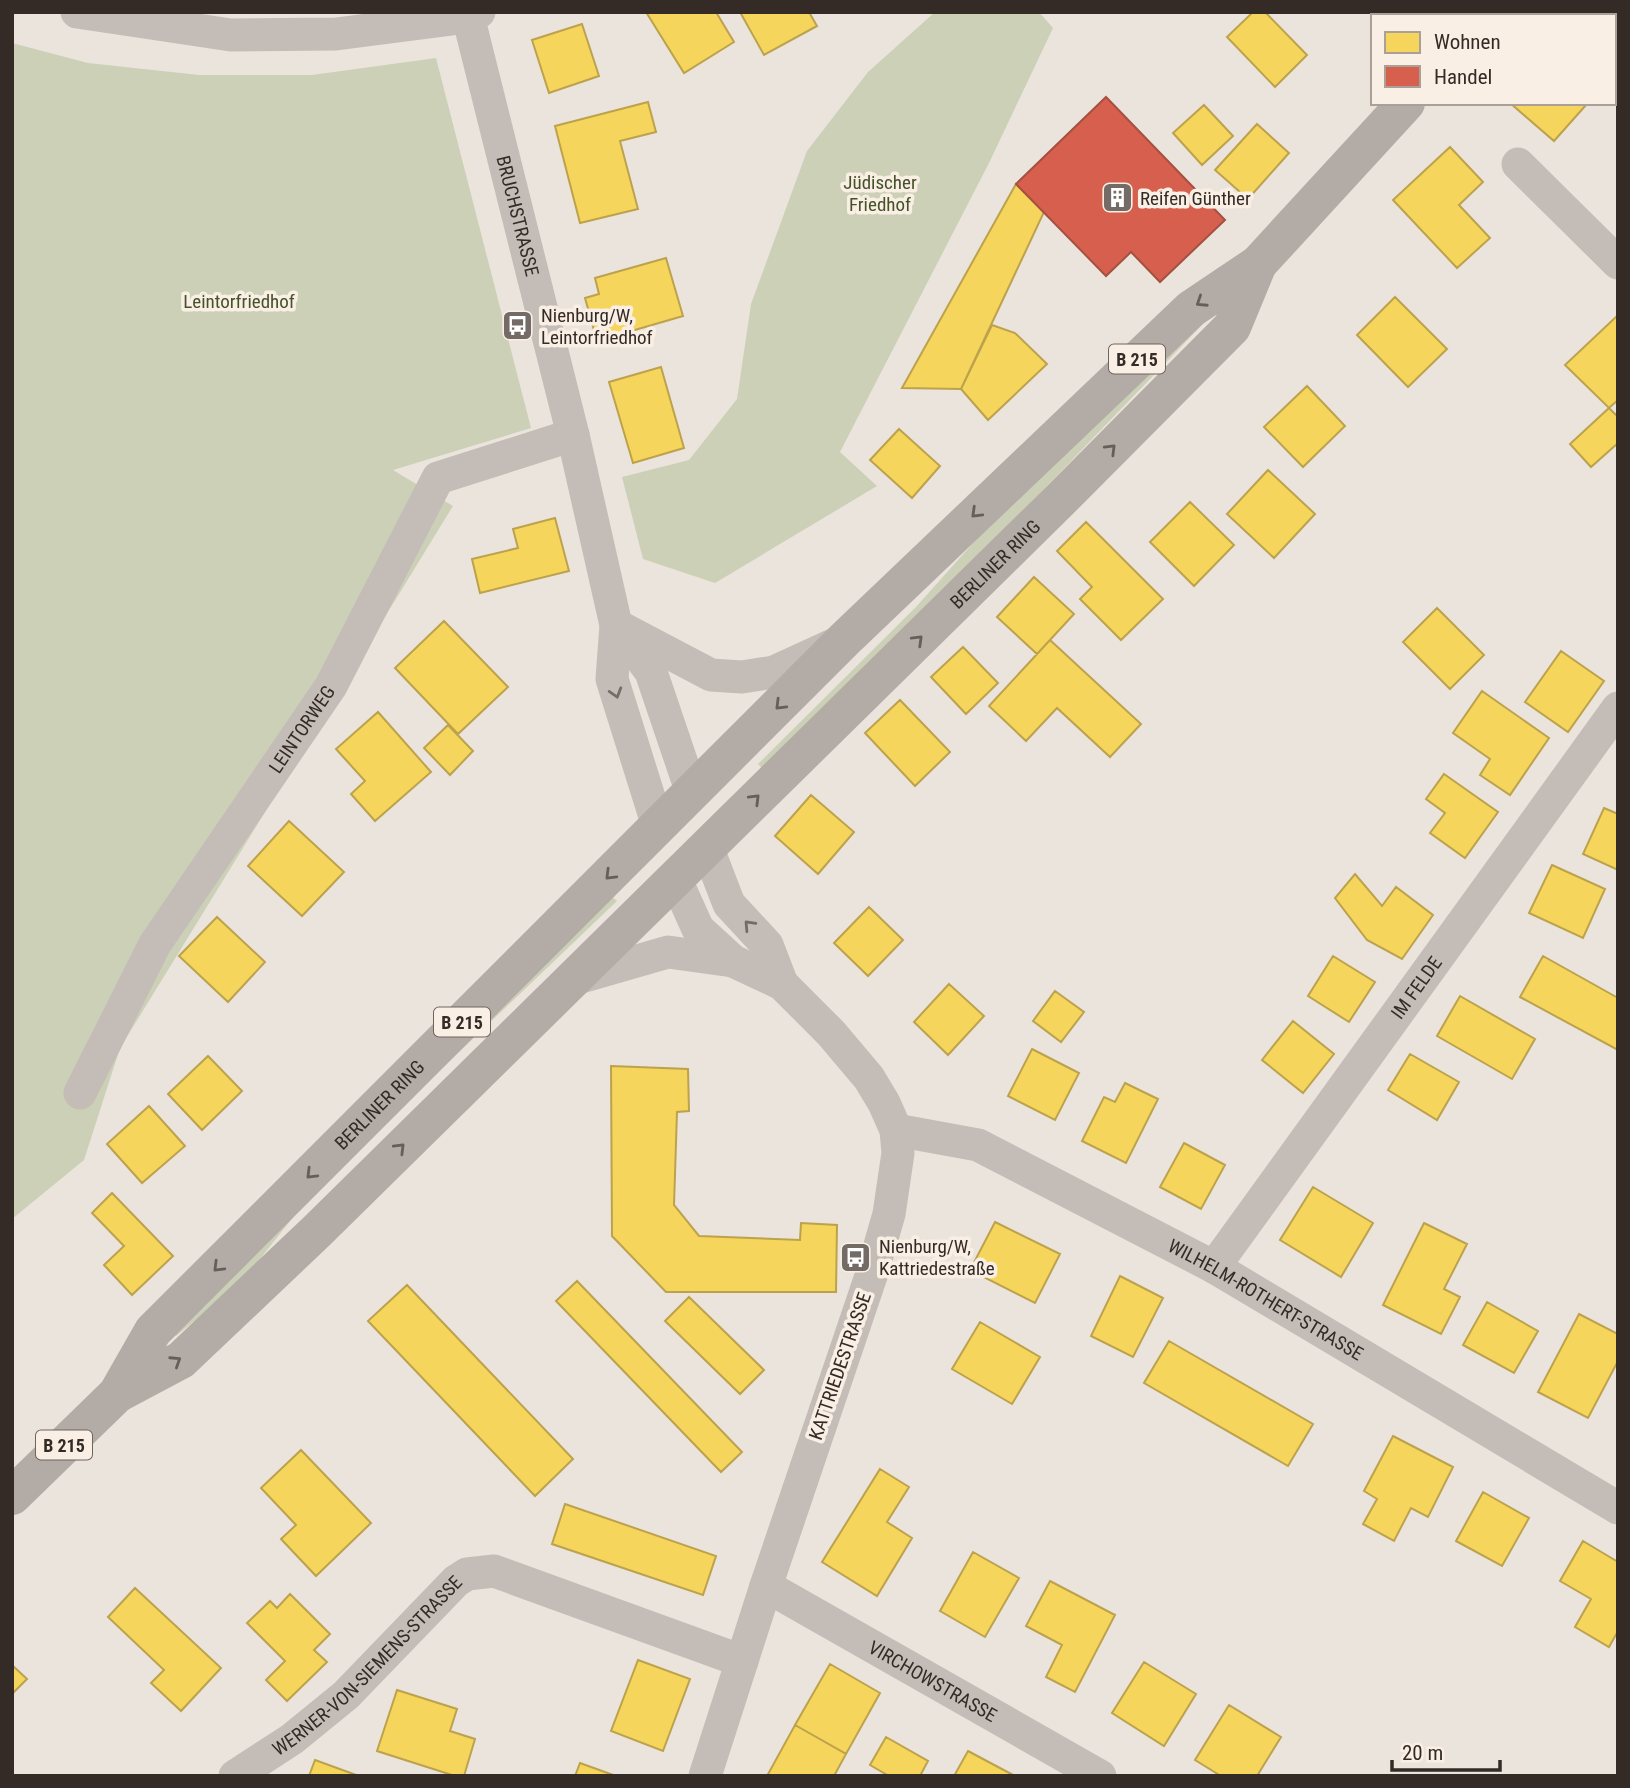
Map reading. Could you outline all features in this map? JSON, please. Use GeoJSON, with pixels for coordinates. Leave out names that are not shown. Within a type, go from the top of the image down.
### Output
{"type":"FeatureCollection","features":[{"type":"Feature","properties":{"kind":"main road","name":"BERLINER RING"},"geometry":{"type":"LineString","coordinates":[[12,1496],[117,1394],[153,1331],[845,639],[1191,309],[1258,264],[1404,105]]}},
{"type":"Feature","properties":{"kind":"main road","name":"BERLINER RING"},"geometry":{"type":"LineString","coordinates":[[117,1394],[181,1360],[317,1231],[707,847],[1232,327],[1258,264]]}},
{"type":"Feature","properties":{"kind":"main road"},"geometry":{"type":"LineString","coordinates":[[692,793],[707,847]]}},
{"type":"Feature","properties":{"kind":"main road"},"geometry":{"type":"LineString","coordinates":[[658,826],[675,878]]}},
{"type":"Feature","properties":{"kind":"street"},"geometry":{"type":"LineString","coordinates":[[77,12],[231,35],[336,34],[471,14]]}},
{"type":"Feature","properties":{"kind":"street","name":"BRUCHSTRASSE"},"geometry":{"type":"LineString","coordinates":[[471,14],[616,625],[612,679],[658,826]]}},
{"type":"Feature","properties":{"kind":"street"},"geometry":{"type":"LineString","coordinates":[[1518,164],[1618,263]]}},
{"type":"Feature","properties":{"kind":"street","name":"LEINTORWEG"},"geometry":{"type":"LineString","coordinates":[[80,1093],[155,944],[331,687],[438,478],[573,435]]}},
{"type":"Feature","properties":{"kind":"street"},"geometry":{"type":"LineString","coordinates":[[616,625],[711,675],[742,677],[774,672],[845,639]]}},
{"type":"Feature","properties":{"kind":"street","name":"BRUCHSTRASSE"},"geometry":{"type":"LineString","coordinates":[[616,625],[651,672],[692,793]]}},
{"type":"Feature","properties":{"kind":"street","name":"IM FELDE"},"geometry":{"type":"LineString","coordinates":[[1214,1266],[1618,708]]}},
{"type":"Feature","properties":{"kind":"street","name":"KATTRIEDESTRASSE"},"geometry":{"type":"LineString","coordinates":[[707,847],[729,904],[767,945],[782,984]]}},
{"type":"Feature","properties":{"kind":"street","name":"KATTRIEDESTRASSE"},"geometry":{"type":"LineString","coordinates":[[675,878],[698,929],[733,961]]}},
{"type":"Feature","properties":{"kind":"street","name":"KATTRIEDESTRASSE"},"geometry":{"type":"LineString","coordinates":[[571,980],[668,952],[733,961],[782,984],[831,1033],[869,1078],[896,1130],[898,1153],[889,1214],[872,1273],[705,1776]]}},
{"type":"Feature","properties":{"kind":"street","name":"WILHELM-ROTHERT-STRASSE"},"geometry":{"type":"LineString","coordinates":[[896,1130],[978,1145],[1214,1266],[1618,1508]]}},
{"type":"Feature","properties":{"kind":"street","name":"WERNER-VON-SIEMENS-STRASSE"},"geometry":{"type":"LineString","coordinates":[[235,1776],[292,1739],[346,1695],[447,1589],[467,1574],[480,1571],[494,1571],[742,1661]]}},
{"type":"Feature","properties":{"kind":"street","name":"VIRCHOWSTRASSE"},"geometry":{"type":"LineString","coordinates":[[766,1586],[1100,1776]]}},
{"type":"Feature","properties":{"kind":"green space","name":"Jüdischer Friedhof"},"geometry":{"type":"Polygon","coordinates":[[[935,12],[1039,12],[1053,28],[989,163],[840,452],[877,486],[715,583],[643,559],[622,477],[689,460],[737,399],[751,304],[807,151],[868,72],[935,12]]]}},
{"type":"Feature","properties":{"kind":"green space","name":"Leintorfriedhof"},"geometry":{"type":"Polygon","coordinates":[[[12,43],[88,63],[199,75],[312,75],[436,58],[531,428],[393,470],[453,506],[120,1048],[84,1160],[12,1219],[12,43]]]}},
{"type":"Feature","properties":{"kind":"green space"},"geometry":{"type":"Polygon","coordinates":[[[1226,300],[1046,487],[763,769],[758,764],[916,607],[983,532],[1226,300]]]}},
{"type":"Feature","properties":{"kind":"green space"},"geometry":{"type":"Polygon","coordinates":[[[607,892],[617,901],[412,1097],[294,1216],[241,1283],[176,1336],[172,1333],[607,892]]]}},
{"type":"Feature","properties":{"kind":"building: Wohnen"},"geometry":{"type":"Polygon","coordinates":[[[646,12],[716,12],[734,42],[684,73],[646,12]]]}},
{"type":"Feature","properties":{"kind":"building: Wohnen"},"geometry":{"type":"Polygon","coordinates":[[[740,12],[809,12],[817,26],[764,55],[740,12]]]}},
{"type":"Feature","properties":{"kind":"building: Wohnen"},"geometry":{"type":"Polygon","coordinates":[[[1253,12],[1265,12],[1307,55],[1275,87],[1227,37],[1253,12]]]}},
{"type":"Feature","properties":{"kind":"building: Wohnen"},"geometry":{"type":"Polygon","coordinates":[[[1618,12],[1618,91],[1616,14],[1572,14],[1618,12]]]}},
{"type":"Feature","properties":{"kind":"building: Wohnen"},"geometry":{"type":"Polygon","coordinates":[[[582,24],[599,76],[549,93],[532,40],[582,24]]]}},
{"type":"Feature","properties":{"kind":"building: Wohnen"},"geometry":{"type":"Polygon","coordinates":[[[648,102],[656,132],[620,141],[638,209],[580,223],[555,126],[648,102]]]}},
{"type":"Feature","properties":{"kind":"building: Wohnen"},"geometry":{"type":"Polygon","coordinates":[[[1204,105],[1233,136],[1202,165],[1173,133],[1204,105]]]}},
{"type":"Feature","properties":{"kind":"building: Wohnen"},"geometry":{"type":"Polygon","coordinates":[[[1512,105],[1586,105],[1554,141],[1512,105]]]}},
{"type":"Feature","properties":{"kind":"building: Wohnen"},"geometry":{"type":"Polygon","coordinates":[[[1257,124],[1289,153],[1248,199],[1215,170],[1257,124]]]}},
{"type":"Feature","properties":{"kind":"building: Wohnen"},"geometry":{"type":"Polygon","coordinates":[[[1450,147],[1483,182],[1459,205],[1490,238],[1457,268],[1393,200],[1450,147]]]}},
{"type":"Feature","properties":{"kind":"building: Wohnen"},"geometry":{"type":"Polygon","coordinates":[[[1016,184],[1044,212],[961,389],[902,388],[1016,184]]]}},
{"type":"Feature","properties":{"kind":"building: Wohnen"},"geometry":{"type":"Polygon","coordinates":[[[666,258],[683,316],[597,341],[585,298],[599,294],[595,278],[666,258]]]}},
{"type":"Feature","properties":{"kind":"building: Wohnen"},"geometry":{"type":"Polygon","coordinates":[[[1395,297],[1447,349],[1408,387],[1357,335],[1395,297]]]}},
{"type":"Feature","properties":{"kind":"building: Wohnen"},"geometry":{"type":"Polygon","coordinates":[[[1618,315],[1618,400],[1609,408],[1565,365],[1618,315]]]}},
{"type":"Feature","properties":{"kind":"building: Wohnen"},"geometry":{"type":"Polygon","coordinates":[[[992,325],[1015,333],[1047,364],[988,420],[961,389],[992,325]]]}},
{"type":"Feature","properties":{"kind":"building: Wohnen"},"geometry":{"type":"Polygon","coordinates":[[[661,367],[684,448],[633,463],[609,382],[661,367]]]}},
{"type":"Feature","properties":{"kind":"building: Wohnen"},"geometry":{"type":"Polygon","coordinates":[[[1307,386],[1345,426],[1303,467],[1264,427],[1307,386]]]}},
{"type":"Feature","properties":{"kind":"building: Wohnen"},"geometry":{"type":"Polygon","coordinates":[[[1609,408],[1618,417],[1618,443],[1591,467],[1570,444],[1609,408]]]}},
{"type":"Feature","properties":{"kind":"building: Wohnen"},"geometry":{"type":"Polygon","coordinates":[[[899,429],[940,466],[912,498],[870,460],[899,429]]]}},
{"type":"Feature","properties":{"kind":"building: Wohnen"},"geometry":{"type":"Polygon","coordinates":[[[1268,470],[1315,514],[1274,558],[1227,514],[1268,470]]]}},
{"type":"Feature","properties":{"kind":"building: Wohnen"},"geometry":{"type":"Polygon","coordinates":[[[1190,502],[1234,545],[1194,586],[1150,542],[1190,502]]]}},
{"type":"Feature","properties":{"kind":"building: Wohnen"},"geometry":{"type":"Polygon","coordinates":[[[555,518],[569,571],[480,593],[472,559],[518,548],[513,529],[555,518]]]}},
{"type":"Feature","properties":{"kind":"building: Wohnen"},"geometry":{"type":"Polygon","coordinates":[[[1086,522],[1163,599],[1121,640],[1080,599],[1092,587],[1057,551],[1086,522]]]}},
{"type":"Feature","properties":{"kind":"building: Wohnen"},"geometry":{"type":"Polygon","coordinates":[[[1034,577],[1074,614],[1037,654],[997,617],[1034,577]]]}},
{"type":"Feature","properties":{"kind":"building: Wohnen"},"geometry":{"type":"Polygon","coordinates":[[[1437,608],[1484,655],[1450,689],[1403,642],[1437,608]]]}},
{"type":"Feature","properties":{"kind":"building: Wohnen"},"geometry":{"type":"Polygon","coordinates":[[[444,621],[508,687],[458,734],[395,668],[444,621]]]}},
{"type":"Feature","properties":{"kind":"building: Wohnen"},"geometry":{"type":"Polygon","coordinates":[[[1050,640],[1141,724],[1110,757],[1057,708],[1026,741],[989,706],[1050,640]]]}},
{"type":"Feature","properties":{"kind":"building: Wohnen"},"geometry":{"type":"Polygon","coordinates":[[[963,647],[998,683],[966,714],[931,677],[963,647]]]}},
{"type":"Feature","properties":{"kind":"building: Wohnen"},"geometry":{"type":"Polygon","coordinates":[[[1561,651],[1604,681],[1568,732],[1525,702],[1561,651]]]}},
{"type":"Feature","properties":{"kind":"building: Wohnen"},"geometry":{"type":"Polygon","coordinates":[[[1482,691],[1549,738],[1510,795],[1480,775],[1490,759],[1453,733],[1482,691]]]}},
{"type":"Feature","properties":{"kind":"building: Wohnen"},"geometry":{"type":"Polygon","coordinates":[[[900,700],[950,752],[915,786],[865,733],[900,700]]]}},
{"type":"Feature","properties":{"kind":"building: Wohnen"},"geometry":{"type":"Polygon","coordinates":[[[378,712],[431,772],[375,821],[351,794],[365,781],[336,749],[378,712]]]}},
{"type":"Feature","properties":{"kind":"building: Wohnen"},"geometry":{"type":"Polygon","coordinates":[[[448,725],[473,751],[450,775],[424,748],[448,725]]]}},
{"type":"Feature","properties":{"kind":"building: Wohnen"},"geometry":{"type":"Polygon","coordinates":[[[1444,774],[1498,812],[1465,858],[1430,833],[1445,813],[1426,799],[1444,774]]]}},
{"type":"Feature","properties":{"kind":"building: Wohnen"},"geometry":{"type":"Polygon","coordinates":[[[811,795],[854,832],[818,874],[775,836],[811,795]]]}},
{"type":"Feature","properties":{"kind":"building: Wohnen"},"geometry":{"type":"Polygon","coordinates":[[[1604,808],[1618,814],[1618,870],[1583,854],[1604,808]]]}},
{"type":"Feature","properties":{"kind":"building: Wohnen"},"geometry":{"type":"Polygon","coordinates":[[[289,821],[344,872],[302,916],[248,866],[289,821]]]}},
{"type":"Feature","properties":{"kind":"building: Wohnen"},"geometry":{"type":"Polygon","coordinates":[[[1552,865],[1605,889],[1583,938],[1529,913],[1552,865]]]}},
{"type":"Feature","properties":{"kind":"building: Wohnen"},"geometry":{"type":"Polygon","coordinates":[[[1355,874],[1382,906],[1396,887],[1433,915],[1402,959],[1367,940],[1335,898],[1355,874]]]}},
{"type":"Feature","properties":{"kind":"building: Wohnen"},"geometry":{"type":"Polygon","coordinates":[[[869,907],[903,940],[868,976],[834,943],[869,907]]]}},
{"type":"Feature","properties":{"kind":"building: Wohnen"},"geometry":{"type":"Polygon","coordinates":[[[217,917],[265,962],[228,1002],[179,956],[217,917]]]}},
{"type":"Feature","properties":{"kind":"building: Wohnen"},"geometry":{"type":"Polygon","coordinates":[[[1333,956],[1375,982],[1349,1022],[1308,996],[1333,956]]]}},
{"type":"Feature","properties":{"kind":"building: Wohnen"},"geometry":{"type":"Polygon","coordinates":[[[1543,956],[1618,998],[1618,1050],[1520,997],[1543,956]]]}},
{"type":"Feature","properties":{"kind":"building: Wohnen"},"geometry":{"type":"Polygon","coordinates":[[[949,984],[984,1016],[948,1055],[914,1022],[949,984]]]}},
{"type":"Feature","properties":{"kind":"building: Wohnen"},"geometry":{"type":"Polygon","coordinates":[[[1055,991],[1084,1012],[1061,1042],[1033,1021],[1055,991]]]}},
{"type":"Feature","properties":{"kind":"building: Wohnen"},"geometry":{"type":"Polygon","coordinates":[[[1460,996],[1535,1039],[1512,1079],[1437,1036],[1460,996]]]}},
{"type":"Feature","properties":{"kind":"building: Wohnen"},"geometry":{"type":"Polygon","coordinates":[[[1293,1021],[1334,1054],[1303,1093],[1262,1060],[1293,1021]]]}},
{"type":"Feature","properties":{"kind":"building: Wohnen"},"geometry":{"type":"Polygon","coordinates":[[[1032,1049],[1079,1073],[1055,1120],[1008,1096],[1032,1049]]]}},
{"type":"Feature","properties":{"kind":"building: Wohnen"},"geometry":{"type":"Polygon","coordinates":[[[1410,1054],[1459,1082],[1437,1120],[1388,1090],[1410,1054]]]}},
{"type":"Feature","properties":{"kind":"building: Wohnen"},"geometry":{"type":"Polygon","coordinates":[[[208,1056],[242,1091],[202,1130],[168,1094],[208,1056]]]}},
{"type":"Feature","properties":{"kind":"building: Wohnen"},"geometry":{"type":"Polygon","coordinates":[[[611,1066],[688,1069],[689,1111],[677,1112],[674,1205],[699,1236],[800,1240],[801,1223],[837,1225],[836,1292],[666,1292],[612,1236],[611,1066]]]}},
{"type":"Feature","properties":{"kind":"building: Wohnen"},"geometry":{"type":"Polygon","coordinates":[[[1125,1083],[1158,1099],[1126,1163],[1082,1141],[1104,1097],[1115,1102],[1125,1083]]]}},
{"type":"Feature","properties":{"kind":"building: Wohnen"},"geometry":{"type":"Polygon","coordinates":[[[149,1106],[185,1146],[142,1183],[107,1144],[149,1106]]]}},
{"type":"Feature","properties":{"kind":"building: Wohnen"},"geometry":{"type":"Polygon","coordinates":[[[1184,1143],[1225,1165],[1201,1209],[1160,1187],[1184,1143]]]}},
{"type":"Feature","properties":{"kind":"building: Wohnen"},"geometry":{"type":"Polygon","coordinates":[[[1313,1187],[1373,1223],[1341,1277],[1280,1240],[1313,1187]]]}},
{"type":"Feature","properties":{"kind":"building: Wohnen"},"geometry":{"type":"Polygon","coordinates":[[[112,1193],[173,1256],[132,1295],[104,1265],[124,1246],[92,1213],[112,1193]]]}},
{"type":"Feature","properties":{"kind":"building: Wohnen"},"geometry":{"type":"Polygon","coordinates":[[[995,1222],[1060,1254],[1035,1303],[970,1270],[995,1222]]]}},
{"type":"Feature","properties":{"kind":"building: Wohnen"},"geometry":{"type":"Polygon","coordinates":[[[1424,1223],[1467,1244],[1444,1289],[1460,1297],[1441,1334],[1383,1305],[1424,1223]]]}},
{"type":"Feature","properties":{"kind":"building: Wohnen"},"geometry":{"type":"Polygon","coordinates":[[[1120,1276],[1163,1298],[1133,1357],[1091,1336],[1120,1276]]]}},
{"type":"Feature","properties":{"kind":"building: Wohnen"},"geometry":{"type":"Polygon","coordinates":[[[577,1281],[742,1452],[721,1472],[556,1301],[577,1281]]]}},
{"type":"Feature","properties":{"kind":"building: Wohnen"},"geometry":{"type":"Polygon","coordinates":[[[407,1285],[573,1459],[535,1496],[368,1321],[407,1285]]]}},
{"type":"Feature","properties":{"kind":"building: Wohnen"},"geometry":{"type":"Polygon","coordinates":[[[689,1297],[764,1370],[740,1394],[665,1321],[689,1297]]]}},
{"type":"Feature","properties":{"kind":"building: Wohnen"},"geometry":{"type":"Polygon","coordinates":[[[1487,1302],[1538,1331],[1514,1373],[1463,1345],[1487,1302]]]}},
{"type":"Feature","properties":{"kind":"building: Wohnen"},"geometry":{"type":"Polygon","coordinates":[[[1579,1314],[1618,1334],[1618,1361],[1588,1418],[1538,1392],[1579,1314]]]}},
{"type":"Feature","properties":{"kind":"building: Wohnen"},"geometry":{"type":"Polygon","coordinates":[[[980,1322],[1040,1357],[1012,1404],[952,1369],[980,1322]]]}},
{"type":"Feature","properties":{"kind":"building: Wohnen"},"geometry":{"type":"Polygon","coordinates":[[[1169,1341],[1313,1424],[1288,1466],[1144,1383],[1169,1341]]]}},
{"type":"Feature","properties":{"kind":"building: Wohnen"},"geometry":{"type":"Polygon","coordinates":[[[1393,1436],[1453,1467],[1428,1517],[1411,1508],[1394,1541],[1363,1524],[1377,1499],[1364,1491],[1393,1436]]]}},
{"type":"Feature","properties":{"kind":"building: Wohnen"},"geometry":{"type":"Polygon","coordinates":[[[301,1450],[371,1523],[316,1576],[281,1539],[296,1525],[261,1488],[301,1450]]]}},
{"type":"Feature","properties":{"kind":"building: Wohnen"},"geometry":{"type":"Polygon","coordinates":[[[880,1469],[909,1487],[887,1522],[912,1538],[877,1596],[822,1562],[880,1469]]]}},
{"type":"Feature","properties":{"kind":"building: Wohnen"},"geometry":{"type":"Polygon","coordinates":[[[1483,1492],[1529,1518],[1502,1566],[1456,1541],[1483,1492]]]}},
{"type":"Feature","properties":{"kind":"building: Wohnen"},"geometry":{"type":"Polygon","coordinates":[[[565,1504],[716,1556],[703,1595],[552,1544],[565,1504]]]}},
{"type":"Feature","properties":{"kind":"building: Wohnen"},"geometry":{"type":"Polygon","coordinates":[[[1583,1541],[1618,1562],[1618,1631],[1609,1647],[1575,1627],[1591,1599],[1560,1581],[1583,1541]]]}},
{"type":"Feature","properties":{"kind":"building: Wohnen"},"geometry":{"type":"Polygon","coordinates":[[[973,1552],[1019,1578],[985,1637],[940,1611],[973,1552]]]}},
{"type":"Feature","properties":{"kind":"building: Wohnen"},"geometry":{"type":"Polygon","coordinates":[[[1050,1581],[1115,1615],[1075,1692],[1046,1677],[1062,1645],[1026,1626],[1050,1581]]]}},
{"type":"Feature","properties":{"kind":"building: Wohnen"},"geometry":{"type":"Polygon","coordinates":[[[135,1588],[221,1668],[181,1711],[151,1683],[164,1670],[108,1617],[135,1588]]]}},
{"type":"Feature","properties":{"kind":"building: Wohnen"},"geometry":{"type":"Polygon","coordinates":[[[290,1594],[330,1634],[314,1650],[327,1662],[287,1701],[266,1680],[285,1661],[247,1623],[270,1601],[277,1608],[290,1594]]]}},
{"type":"Feature","properties":{"kind":"building: Wohnen"},"geometry":{"type":"Polygon","coordinates":[[[638,1660],[690,1679],[663,1751],[611,1731],[638,1660]]]}},
{"type":"Feature","properties":{"kind":"building: Wohnen"},"geometry":{"type":"Polygon","coordinates":[[[1144,1662],[1196,1694],[1164,1746],[1112,1713],[1144,1662]]]}},
{"type":"Feature","properties":{"kind":"building: Wohnen"},"geometry":{"type":"Polygon","coordinates":[[[830,1664],[880,1693],[846,1754],[795,1725],[830,1664]]]}},
{"type":"Feature","properties":{"kind":"building: Wohnen"},"geometry":{"type":"Polygon","coordinates":[[[12,1665],[27,1679],[12,1694],[12,1665]]]}},
{"type":"Feature","properties":{"kind":"building: Wohnen"},"geometry":{"type":"Polygon","coordinates":[[[397,1690],[457,1709],[450,1731],[475,1739],[464,1776],[455,1776],[377,1751],[397,1690]]]}},
{"type":"Feature","properties":{"kind":"building: Wohnen"},"geometry":{"type":"Polygon","coordinates":[[[1229,1705],[1281,1737],[1257,1776],[1221,1776],[1195,1760],[1229,1705]]]}},
{"type":"Feature","properties":{"kind":"building: Wohnen"},"geometry":{"type":"Polygon","coordinates":[[[795,1725],[846,1754],[834,1776],[767,1776],[795,1725]]]}},
{"type":"Feature","properties":{"kind":"building: Wohnen"},"geometry":{"type":"Polygon","coordinates":[[[886,1737],[928,1761],[920,1776],[889,1776],[870,1765],[886,1737]]]}},
{"type":"Feature","properties":{"kind":"building: Wohnen"},"geometry":{"type":"Polygon","coordinates":[[[968,1751],[1015,1776],[954,1776],[968,1751]]]}},
{"type":"Feature","properties":{"kind":"building: Wohnen"},"geometry":{"type":"Polygon","coordinates":[[[315,1760],[359,1776],[309,1776],[315,1760]]]}},
{"type":"Feature","properties":{"kind":"building: Wohnen"},"geometry":{"type":"Polygon","coordinates":[[[580,1763],[616,1776],[575,1776],[580,1763]]]}},
{"type":"Feature","properties":{"kind":"building: Handel","name":"Reifen Günther"},"geometry":{"type":"Polygon","coordinates":[[[1106,97],[1225,220],[1160,282],[1131,252],[1106,276],[1016,184],[1106,97]]]}},
{"type":"Feature","properties":{"kind":"place","name":"Reifen Günther"},"geometry":{"type":"Point","coordinates":[1117,198]}},
{"type":"Feature","properties":{"kind":"place","name":"Nienburg/W, Leintorfriedhof"},"geometry":{"type":"Point","coordinates":[518,326]}},
{"type":"Feature","properties":{"kind":"place","name":"Nienburg/W, Kattriedestraße"},"geometry":{"type":"Point","coordinates":[856,1257]}}]}
